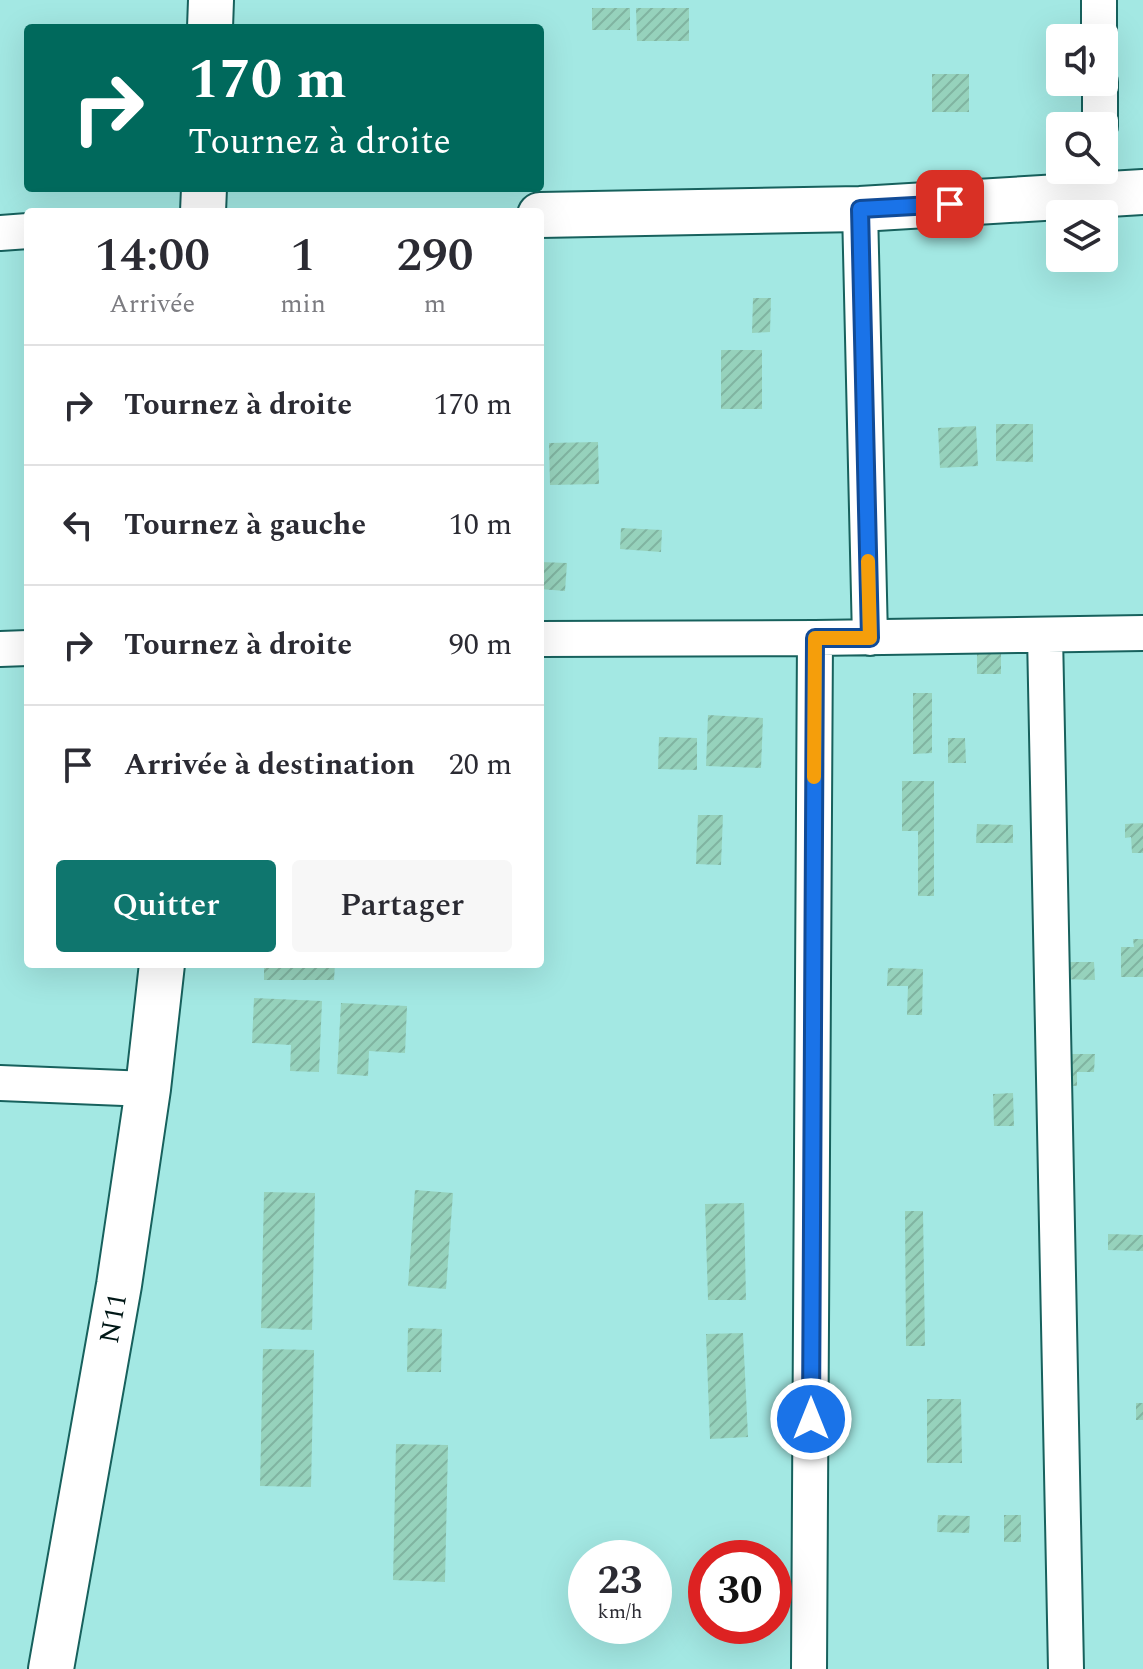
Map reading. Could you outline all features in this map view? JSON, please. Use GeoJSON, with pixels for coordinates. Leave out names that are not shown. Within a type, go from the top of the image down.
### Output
{"type":"FeatureCollection","features":[{"type":"Feature","properties":{"kind":"main road"},"geometry":{"type":"LineString","coordinates":[[210,24],[211,0]]}},
{"type":"Feature","properties":{"kind":"main road"},"geometry":{"type":"LineString","coordinates":[[544,215],[860,209],[1115,186]]}},
{"type":"Feature","properties":{"kind":"main road","name":"N11"},"geometry":{"type":"LineString","coordinates":[[51,1669],[119,1285],[148,1089],[162,968]]}},
{"type":"Feature","properties":{"kind":"street"},"geometry":{"type":"LineString","coordinates":[[1099,0],[1099,24]]}},
{"type":"Feature","properties":{"kind":"street"},"geometry":{"type":"LineString","coordinates":[[860,209],[870,638]]}},
{"type":"Feature","properties":{"kind":"street"},"geometry":{"type":"LineString","coordinates":[[0,233],[24,231]]}},
{"type":"Feature","properties":{"kind":"street"},"geometry":{"type":"LineString","coordinates":[[544,639],[1143,633]]}},
{"type":"Feature","properties":{"kind":"street"},"geometry":{"type":"LineString","coordinates":[[1045,635],[1066,1669]]}},
{"type":"Feature","properties":{"kind":"street"},"geometry":{"type":"LineString","coordinates":[[809,1669],[815,638]]}},
{"type":"Feature","properties":{"kind":"street"},"geometry":{"type":"LineString","coordinates":[[0,649],[24,648]]}},
{"type":"Feature","properties":{"kind":"street"},"geometry":{"type":"LineString","coordinates":[[0,1083],[148,1089]]}},
{"type":"Feature","properties":{"kind":"building"},"geometry":{"type":"Polygon","coordinates":[[[592,8],[630,8],[630,30],[592,30],[592,8]]]}},
{"type":"Feature","properties":{"kind":"building"},"geometry":{"type":"Polygon","coordinates":[[[636,8],[689,8],[689,41],[637,41],[636,8]]]}},
{"type":"Feature","properties":{"kind":"building"},"geometry":{"type":"Polygon","coordinates":[[[932,74],[969,74],[969,112],[932,112],[932,74]]]}},
{"type":"Feature","properties":{"kind":"building"},"geometry":{"type":"Polygon","coordinates":[[[753,298],[771,298],[770,332],[752,333],[753,298]]]}},
{"type":"Feature","properties":{"kind":"building"},"geometry":{"type":"Polygon","coordinates":[[[721,350],[762,350],[762,409],[721,409],[721,350]]]}},
{"type":"Feature","properties":{"kind":"building"},"geometry":{"type":"Polygon","coordinates":[[[996,424],[1033,424],[1033,462],[996,461],[996,424]]]}},
{"type":"Feature","properties":{"kind":"building"},"geometry":{"type":"Polygon","coordinates":[[[976,426],[978,466],[940,468],[938,428],[976,426]]]}},
{"type":"Feature","properties":{"kind":"building"},"geometry":{"type":"Polygon","coordinates":[[[598,442],[599,484],[550,485],[549,443],[598,442]]]}},
{"type":"Feature","properties":{"kind":"building"},"geometry":{"type":"Polygon","coordinates":[[[621,528],[662,530],[661,552],[620,549],[621,528]]]}},
{"type":"Feature","properties":{"kind":"building"},"geometry":{"type":"Polygon","coordinates":[[[544,562],[567,563],[565,591],[544,589],[544,562]]]}},
{"type":"Feature","properties":{"kind":"building"},"geometry":{"type":"Polygon","coordinates":[[[977,653],[1001,654],[1001,674],[977,674],[977,653]]]}},
{"type":"Feature","properties":{"kind":"building"},"geometry":{"type":"Polygon","coordinates":[[[913,693],[932,693],[932,753],[913,754],[913,693]]]}},
{"type":"Feature","properties":{"kind":"building"},"geometry":{"type":"Polygon","coordinates":[[[708,715],[763,718],[761,768],[706,766],[708,715]]]}},
{"type":"Feature","properties":{"kind":"building"},"geometry":{"type":"Polygon","coordinates":[[[659,737],[697,738],[697,770],[658,769],[659,737]]]}},
{"type":"Feature","properties":{"kind":"building"},"geometry":{"type":"Polygon","coordinates":[[[948,738],[965,738],[966,763],[948,763],[948,738]]]}},
{"type":"Feature","properties":{"kind":"building"},"geometry":{"type":"Polygon","coordinates":[[[902,781],[934,781],[934,896],[918,896],[918,831],[902,831],[902,781]]]}},
{"type":"Feature","properties":{"kind":"building"},"geometry":{"type":"Polygon","coordinates":[[[698,815],[723,815],[721,865],[696,864],[698,815]]]}},
{"type":"Feature","properties":{"kind":"building"},"geometry":{"type":"Polygon","coordinates":[[[1143,823],[1143,853],[1132,853],[1131,837],[1125,838],[1125,824],[1143,823]]]}},
{"type":"Feature","properties":{"kind":"building"},"geometry":{"type":"Polygon","coordinates":[[[977,824],[1013,825],[1013,843],[976,843],[977,824]]]}},
{"type":"Feature","properties":{"kind":"building"},"geometry":{"type":"Polygon","coordinates":[[[1133,939],[1143,939],[1143,977],[1121,977],[1121,947],[1134,947],[1133,939]]]}},
{"type":"Feature","properties":{"kind":"building"},"geometry":{"type":"Polygon","coordinates":[[[1060,962],[1094,962],[1095,980],[1060,979],[1060,962]]]}},
{"type":"Feature","properties":{"kind":"building"},"geometry":{"type":"Polygon","coordinates":[[[264,968],[335,968],[334,980],[264,980],[264,968]]]}},
{"type":"Feature","properties":{"kind":"building"},"geometry":{"type":"Polygon","coordinates":[[[888,968],[923,969],[922,1015],[907,1015],[908,986],[887,986],[888,968]]]}},
{"type":"Feature","properties":{"kind":"building"},"geometry":{"type":"Polygon","coordinates":[[[254,998],[322,1001],[319,1072],[290,1071],[291,1045],[252,1043],[254,998]]]}},
{"type":"Feature","properties":{"kind":"building"},"geometry":{"type":"Polygon","coordinates":[[[341,1003],[407,1006],[405,1053],[369,1051],[368,1076],[337,1074],[341,1003]]]}},
{"type":"Feature","properties":{"kind":"building"},"geometry":{"type":"Polygon","coordinates":[[[1063,1054],[1095,1054],[1094,1072],[1077,1072],[1077,1086],[1063,1085],[1063,1054]]]}},
{"type":"Feature","properties":{"kind":"building"},"geometry":{"type":"Polygon","coordinates":[[[1013,1093],[1014,1126],[994,1126],[993,1094],[1013,1093]]]}},
{"type":"Feature","properties":{"kind":"building"},"geometry":{"type":"Polygon","coordinates":[[[415,1190],[453,1193],[446,1289],[408,1286],[415,1190]]]}},
{"type":"Feature","properties":{"kind":"building"},"geometry":{"type":"Polygon","coordinates":[[[264,1192],[315,1193],[312,1330],[261,1328],[264,1192]]]}},
{"type":"Feature","properties":{"kind":"building"},"geometry":{"type":"Polygon","coordinates":[[[744,1203],[746,1300],[708,1300],[705,1204],[744,1203]]]}},
{"type":"Feature","properties":{"kind":"building"},"geometry":{"type":"Polygon","coordinates":[[[905,1211],[923,1211],[925,1346],[906,1346],[905,1211]]]}},
{"type":"Feature","properties":{"kind":"building"},"geometry":{"type":"Polygon","coordinates":[[[1108,1234],[1143,1235],[1143,1251],[1108,1250],[1108,1234]]]}},
{"type":"Feature","properties":{"kind":"building"},"geometry":{"type":"Polygon","coordinates":[[[408,1328],[442,1329],[441,1372],[407,1372],[408,1328]]]}},
{"type":"Feature","properties":{"kind":"building"},"geometry":{"type":"Polygon","coordinates":[[[743,1333],[748,1437],[710,1439],[706,1334],[743,1333]]]}},
{"type":"Feature","properties":{"kind":"building"},"geometry":{"type":"Polygon","coordinates":[[[263,1349],[314,1350],[311,1487],[260,1486],[263,1349]]]}},
{"type":"Feature","properties":{"kind":"building"},"geometry":{"type":"Polygon","coordinates":[[[927,1399],[961,1399],[962,1463],[927,1463],[927,1399]]]}},
{"type":"Feature","properties":{"kind":"building"},"geometry":{"type":"Polygon","coordinates":[[[1136,1403],[1143,1403],[1143,1420],[1136,1420],[1136,1403]]]}},
{"type":"Feature","properties":{"kind":"building"},"geometry":{"type":"Polygon","coordinates":[[[396,1444],[448,1445],[445,1582],[393,1580],[396,1444]]]}},
{"type":"Feature","properties":{"kind":"building"},"geometry":{"type":"Polygon","coordinates":[[[938,1515],[970,1516],[969,1533],[937,1532],[938,1515]]]}},
{"type":"Feature","properties":{"kind":"building"},"geometry":{"type":"Polygon","coordinates":[[[1004,1515],[1021,1515],[1021,1542],[1004,1542],[1004,1515]]]}},
{"type":"Feature","properties":{"kind":"slow traffic"},"geometry":{"type":"LineString","coordinates":[[814,777],[815,638],[870,638],[868,561]]}},
{"type":"Feature","properties":{"kind":"route"},"geometry":{"type":"LineString","coordinates":[[811,1419],[815,638],[870,638],[860,209],[950,204]]}}]}
